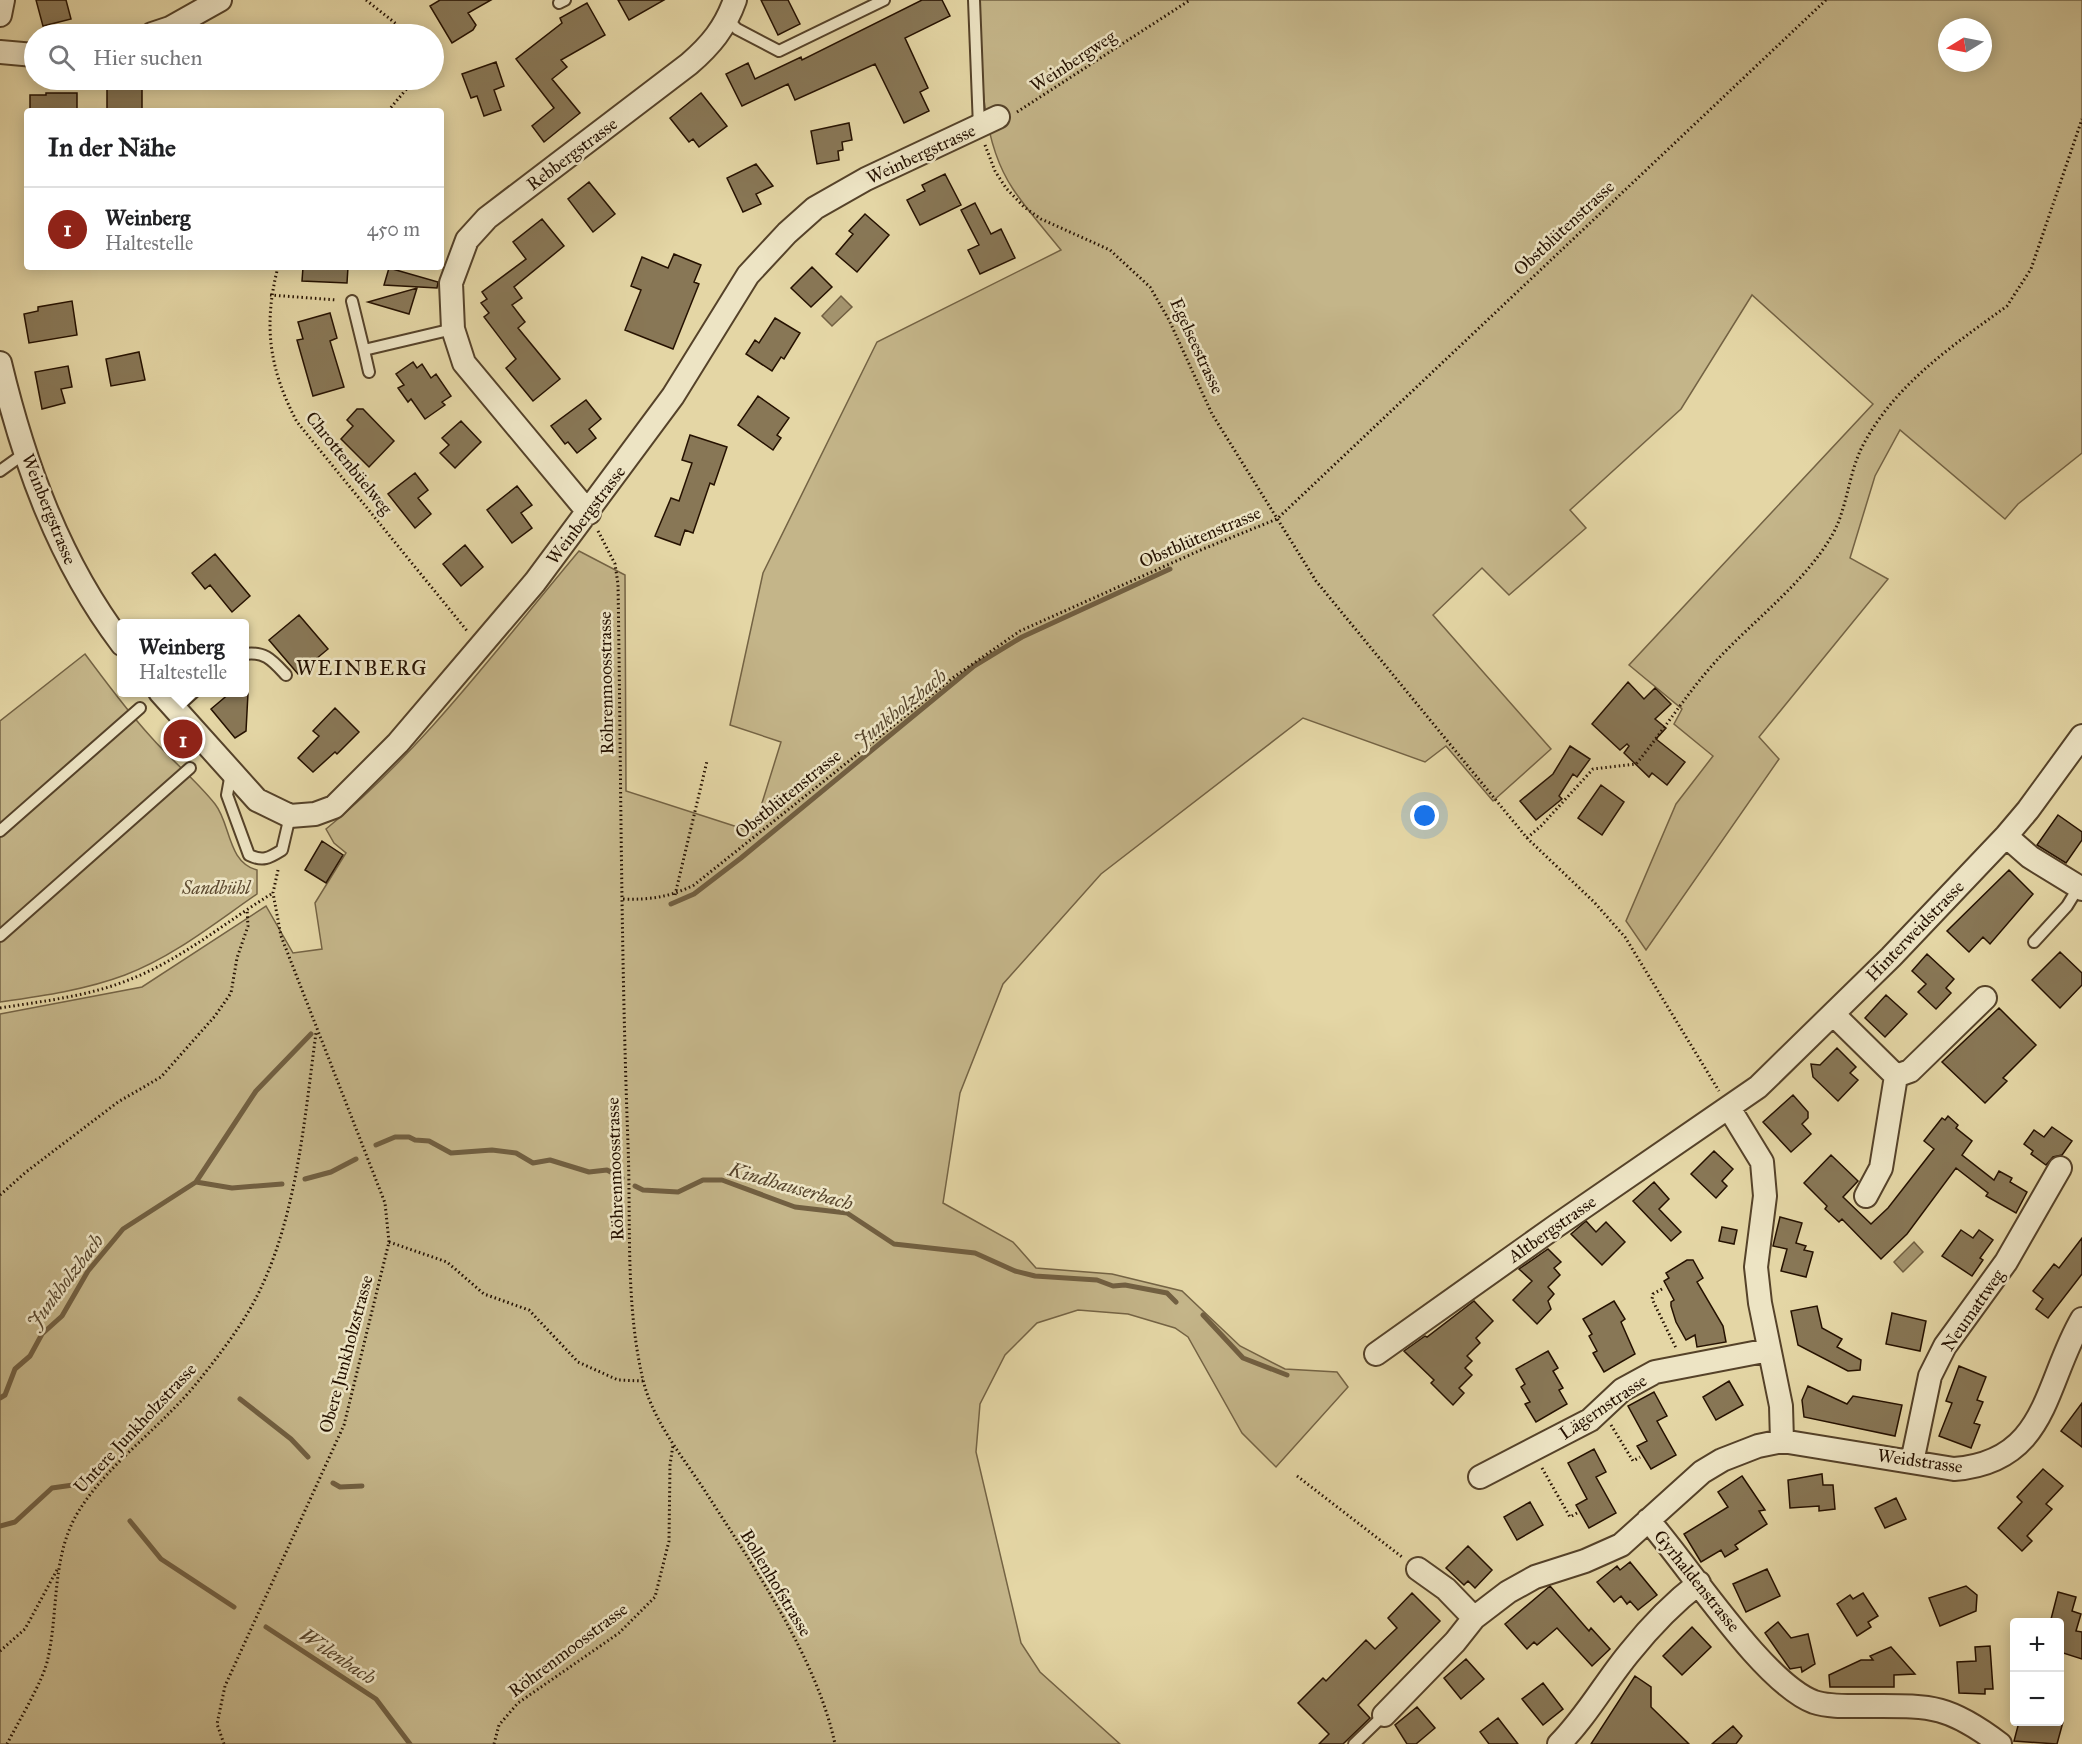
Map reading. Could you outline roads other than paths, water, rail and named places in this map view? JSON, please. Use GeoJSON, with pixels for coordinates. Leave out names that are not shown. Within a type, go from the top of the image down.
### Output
{"type":"FeatureCollection","features":[{"type":"Feature","properties":{"kind":"street"},"geometry":{"type":"LineString","coordinates":[[0,15],[3,0]]}},
{"type":"Feature","properties":{"kind":"street"},"geometry":{"type":"LineString","coordinates":[[177,24],[220,0]]}},
{"type":"Feature","properties":{"kind":"street","name":"Rebbergstrasse"},"geometry":{"type":"LineString","coordinates":[[589,513],[464,363],[453,329],[451,283],[467,240],[487,218],[689,64],[714,42],[731,10]]}},
{"type":"Feature","properties":{"kind":"street"},"geometry":{"type":"LineString","coordinates":[[0,52],[24,54]]}},
{"type":"Feature","properties":{"kind":"street","name":"Weinbergstrasse"},"geometry":{"type":"LineString","coordinates":[[290,816],[315,814],[334,807],[398,743],[482,646],[589,513],[673,396],[748,275],[787,233],[815,208],[866,179],[989,122]]}},
{"type":"Feature","properties":{"kind":"street","name":"Weinbergstrasse"},"geometry":{"type":"LineString","coordinates":[[0,363],[25,453],[47,512],[74,571],[117,637]]}},
{"type":"Feature","properties":{"kind":"street"},"geometry":{"type":"LineString","coordinates":[[167,701],[257,800],[290,816]]}},
{"type":"Feature","properties":{"kind":"street","name":"Hinterweidstrasse"},"geometry":{"type":"LineString","coordinates":[[1729,1108],[1758,1087],[1833,1014],[2006,836],[2063,765],[2082,736]]}},
{"type":"Feature","properties":{"kind":"street"},"geometry":{"type":"LineString","coordinates":[[2006,836],[2030,857],[2080,889]]}},
{"type":"Feature","properties":{"kind":"street"},"geometry":{"type":"LineString","coordinates":[[1896,1076],[1910,1071],[1985,998]]}},
{"type":"Feature","properties":{"kind":"street"},"geometry":{"type":"LineString","coordinates":[[1833,1014],[1896,1076]]}},
{"type":"Feature","properties":{"kind":"street"},"geometry":{"type":"LineString","coordinates":[[1866,1196],[1881,1168],[1896,1076]]}},
{"type":"Feature","properties":{"kind":"street"},"geometry":{"type":"LineString","coordinates":[[1729,1108],[1762,1162],[1765,1196],[1755,1267],[1781,1406],[1782,1441]]}},
{"type":"Feature","properties":{"kind":"street","name":"Altbergstrasse"},"geometry":{"type":"LineString","coordinates":[[1376,1354],[1556,1226],[1729,1108]]}},
{"type":"Feature","properties":{"kind":"street","name":"Neumattweg"},"geometry":{"type":"LineString","coordinates":[[1912,1462],[1930,1376],[1945,1346],[2006,1262],[2060,1168]]}},
{"type":"Feature","properties":{"kind":"street","name":"Weidstrasse"},"geometry":{"type":"LineString","coordinates":[[1782,1441],[1954,1469],[1976,1468],[1993,1462],[2018,1447],[2034,1427],[2082,1319]]}},
{"type":"Feature","properties":{"kind":"street","name":"Lägernstrasse"},"geometry":{"type":"LineString","coordinates":[[1480,1478],[1590,1420],[1622,1390],[1655,1372],[1769,1350]]}},
{"type":"Feature","properties":{"kind":"street","name":"Gyrhaldenstrasse"},"geometry":{"type":"LineString","coordinates":[[1782,1441],[1758,1446],[1722,1460],[1702,1472],[1648,1520],[1762,1661],[1802,1697],[1816,1703],[1842,1706],[1938,1709],[1972,1723],[2000,1744]]}},
{"type":"Feature","properties":{"kind":"street"},"geometry":{"type":"LineString","coordinates":[[1384,1715],[1455,1642],[1474,1618],[1535,1577],[1611,1551],[1648,1520]]}},
{"type":"Feature","properties":{"kind":"street"},"geometry":{"type":"LineString","coordinates":[[1418,1569],[1446,1589],[1474,1618]]}},
{"type":"Feature","properties":{"kind":"street"},"geometry":{"type":"LineString","coordinates":[[1559,1744],[1583,1718],[1629,1652],[1677,1600],[1699,1583]]}},
{"type":"Feature","properties":{"kind":"lane"},"geometry":{"type":"LineString","coordinates":[[731,10],[737,29],[779,51],[884,0]]}},
{"type":"Feature","properties":{"kind":"lane"},"geometry":{"type":"LineString","coordinates":[[974,0],[989,122]]}},
{"type":"Feature","properties":{"kind":"lane"},"geometry":{"type":"LineString","coordinates":[[352,301],[369,372]]}},
{"type":"Feature","properties":{"kind":"lane"},"geometry":{"type":"LineString","coordinates":[[364,350],[453,329]]}},
{"type":"Feature","properties":{"kind":"lane"},"geometry":{"type":"LineString","coordinates":[[0,471],[25,453]]}},
{"type":"Feature","properties":{"kind":"lane"},"geometry":{"type":"LineString","coordinates":[[249,653],[261,652],[267,655],[286,675]]}},
{"type":"Feature","properties":{"kind":"lane"},"geometry":{"type":"LineString","coordinates":[[0,831],[140,708]]}},
{"type":"Feature","properties":{"kind":"lane"},"geometry":{"type":"LineString","coordinates":[[0,936],[190,768]]}},
{"type":"Feature","properties":{"kind":"lane"},"geometry":{"type":"LineString","coordinates":[[231,773],[227,795],[249,855],[259,860],[268,859],[282,850],[290,816]]}},
{"type":"Feature","properties":{"kind":"lane"},"geometry":{"type":"LineString","coordinates":[[2034,942],[2080,889]]}},
{"type":"Feature","properties":{"kind":"lane"},"geometry":{"type":"LineString","coordinates":[[1354,1744],[1384,1715]]}},
{"type":"Feature","properties":{"kind":"waterway","name":"Junkholzbach"},"geometry":{"type":"LineString","coordinates":[[671,904],[694,894],[741,858],[974,666],[1022,637],[1170,569]]}},
{"type":"Feature","properties":{"kind":"waterway","name":"Junkholzbach"},"geometry":{"type":"LineString","coordinates":[[0,1398],[5,1395],[15,1369],[30,1356],[42,1334],[62,1316],[88,1271],[123,1229],[196,1182],[256,1091],[311,1034]]}},
{"type":"Feature","properties":{"kind":"waterway","name":"Kindhauserbach"},"geometry":{"type":"LineString","coordinates":[[376,1145],[395,1137],[409,1137],[429,1141],[451,1153],[492,1150],[516,1153],[533,1163],[550,1160],[589,1172],[607,1170],[622,1178]]}},
{"type":"Feature","properties":{"kind":"waterway","name":"Kindhauserbach"},"geometry":{"type":"LineString","coordinates":[[305,1179],[331,1172],[356,1159]]}},
{"type":"Feature","properties":{"kind":"waterway","name":"Kindhauserbach"},"geometry":{"type":"LineString","coordinates":[[635,1186],[643,1190],[678,1192],[703,1180],[722,1180],[795,1207],[847,1213],[894,1244],[975,1253],[1015,1271],[1035,1276],[1097,1280],[1113,1286],[1125,1285],[1167,1293],[1176,1302]]}},
{"type":"Feature","properties":{"kind":"waterway","name":"Kindhauserbach"},"geometry":{"type":"LineString","coordinates":[[196,1182],[232,1188],[282,1184]]}},
{"type":"Feature","properties":{"kind":"waterway","name":"Kindhauserbach"},"geometry":{"type":"LineString","coordinates":[[1203,1315],[1243,1358],[1287,1375]]}},
{"type":"Feature","properties":{"kind":"waterway"},"geometry":{"type":"LineString","coordinates":[[240,1399],[291,1439],[308,1457]]}},
{"type":"Feature","properties":{"kind":"waterway"},"geometry":{"type":"LineString","coordinates":[[333,1483],[340,1487],[362,1486]]}},
{"type":"Feature","properties":{"kind":"waterway","name":"Wilenbach"},"geometry":{"type":"LineString","coordinates":[[0,1526],[15,1522],[52,1488],[73,1485]]}},
{"type":"Feature","properties":{"kind":"waterway","name":"Wilenbach"},"geometry":{"type":"LineString","coordinates":[[130,1521],[161,1559],[234,1607]]}},
{"type":"Feature","properties":{"kind":"waterway","name":"Wilenbach"},"geometry":{"type":"LineString","coordinates":[[266,1627],[376,1699],[410,1744]]}},
{"type":"Feature","properties":{"kind":"place","name":"Weinberg"},"geometry":{"type":"Point","coordinates":[183,739]}},
{"type":"Feature","properties":{"kind":"district","name":"WEINBERG"},"geometry":{"type":"Point","coordinates":[362,668]}},
{"type":"Feature","properties":{"kind":"park label","name":"Sandbühl"},"geometry":{"type":"Point","coordinates":[216,888]}}]}
